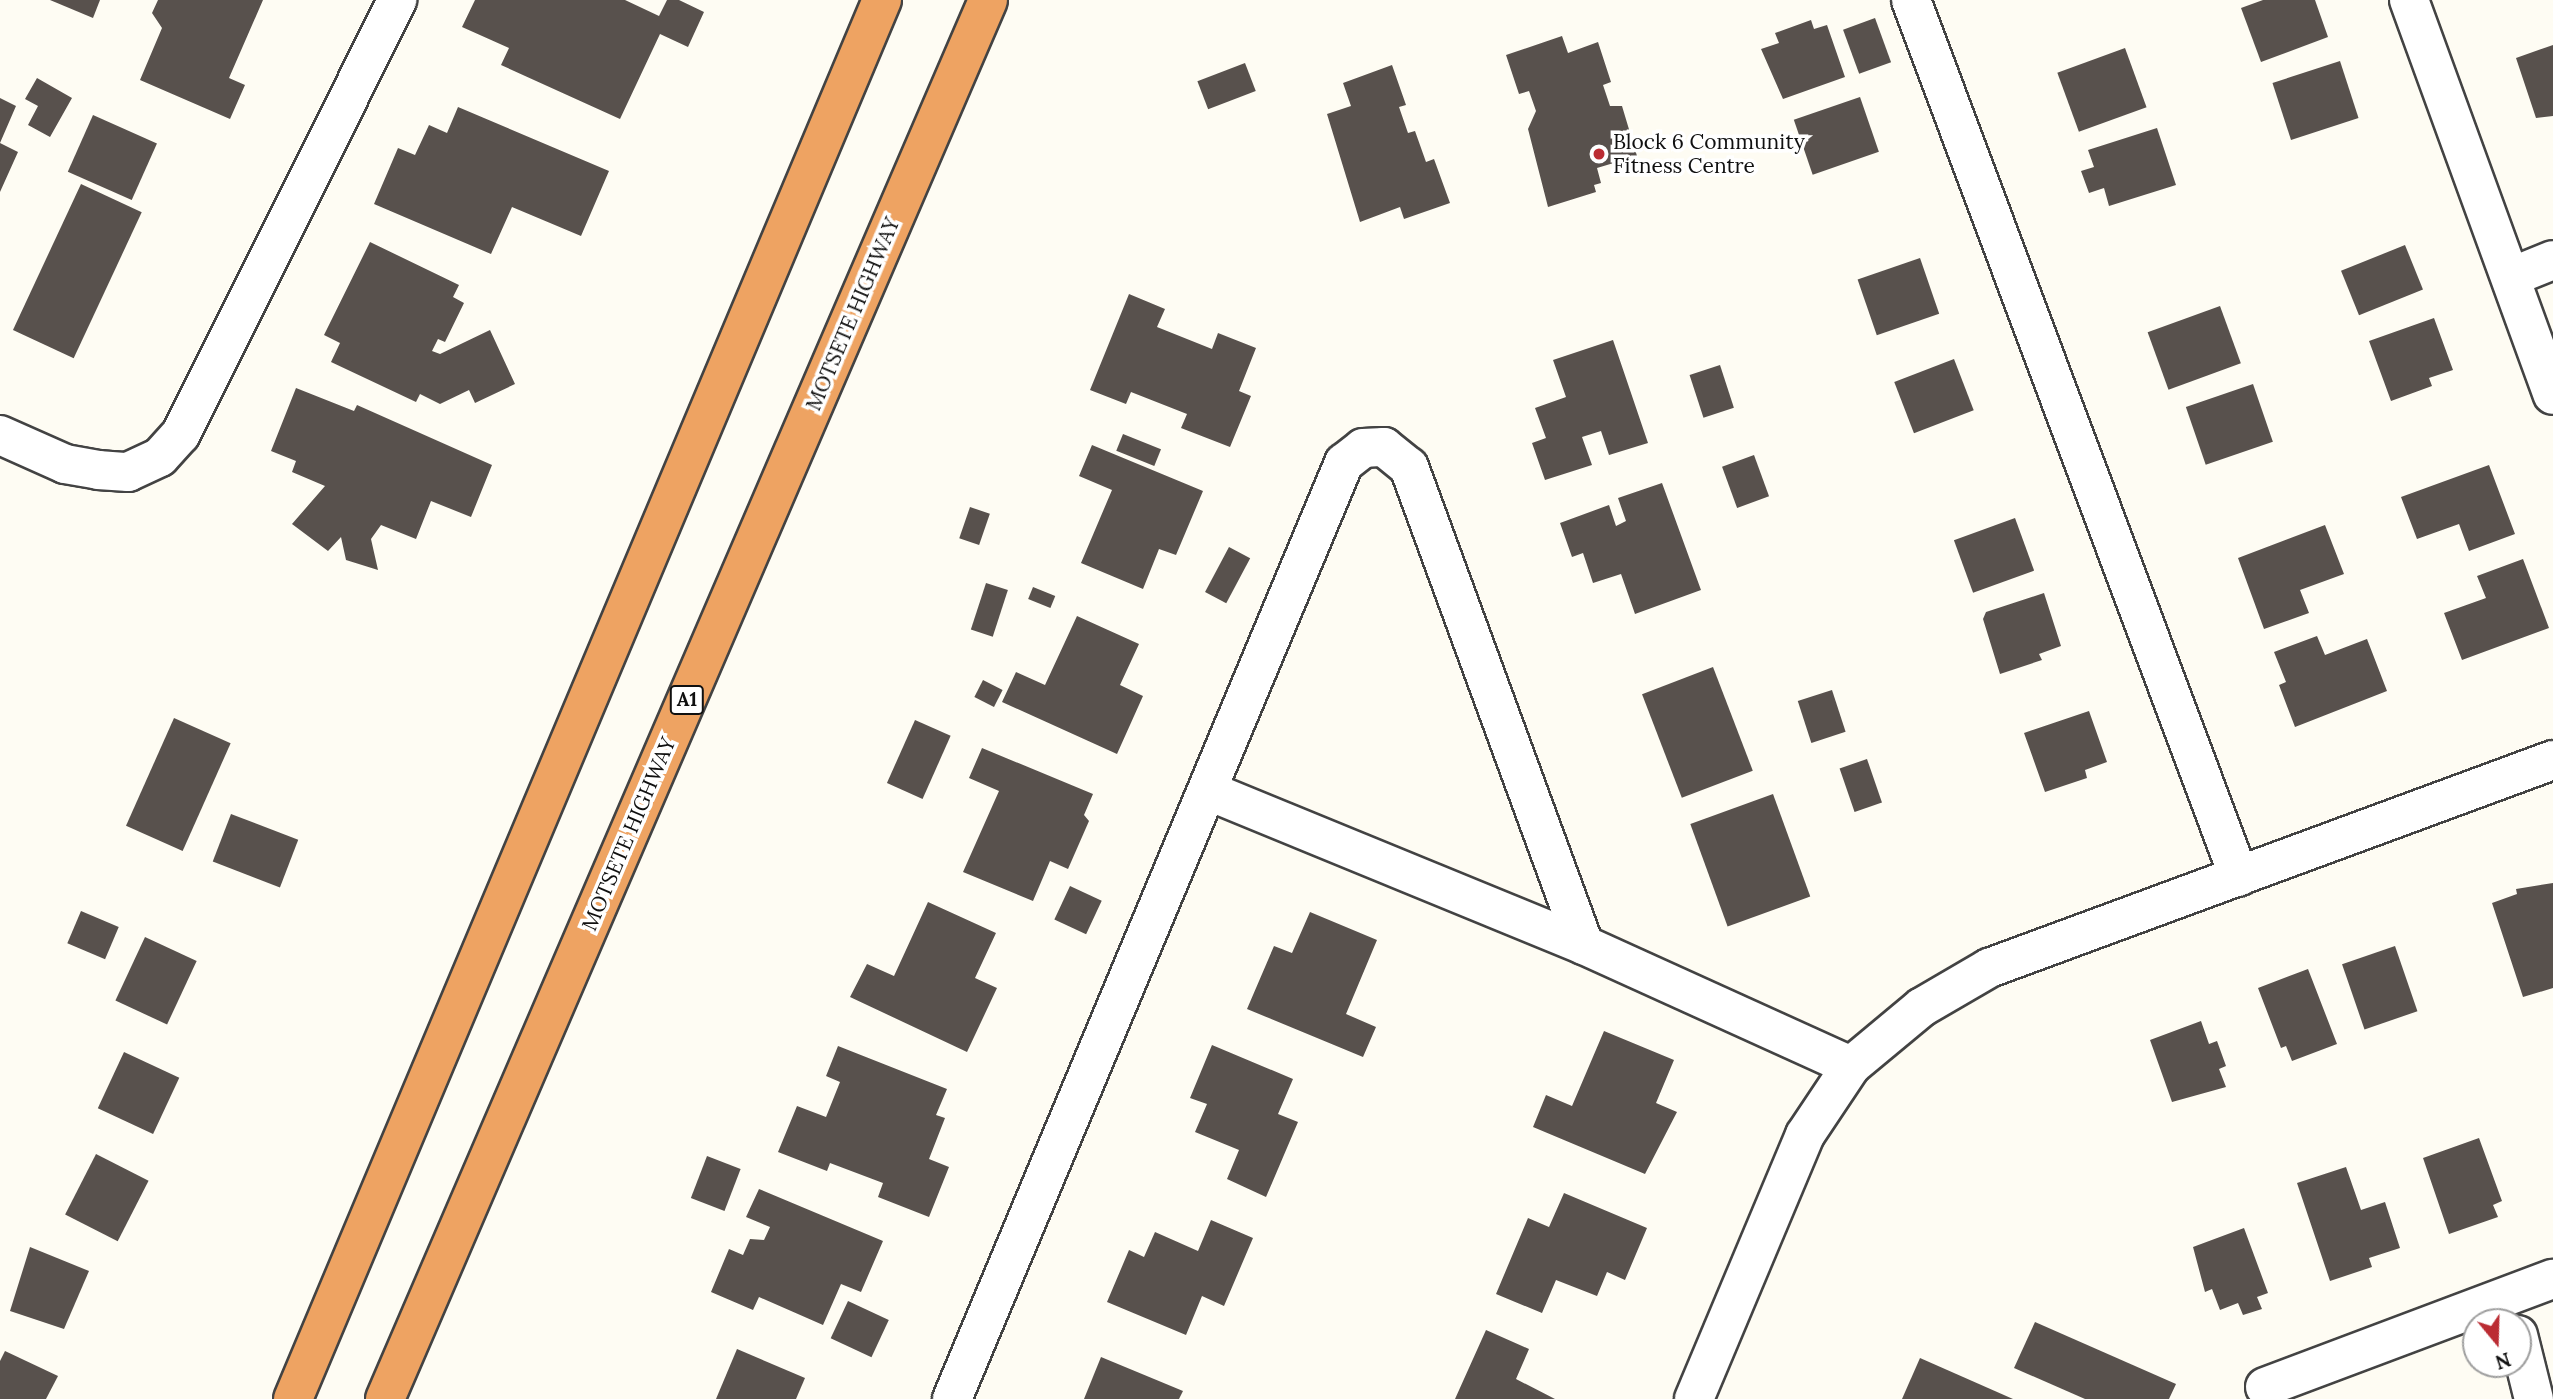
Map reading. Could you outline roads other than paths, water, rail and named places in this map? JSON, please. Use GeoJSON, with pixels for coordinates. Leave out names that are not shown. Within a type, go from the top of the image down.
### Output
{"type":"FeatureCollection","features":[{"type":"Feature","properties":{"kind":"highway"},"geometry":{"type":"LineString","coordinates":[[293,1399],[882,0]]}},
{"type":"Feature","properties":{"kind":"highway","name":"MOTSETE HIGHWAY"},"geometry":{"type":"LineString","coordinates":[[385,1399],[988,0]]}},
{"type":"Feature","properties":{"kind":"street"},"geometry":{"type":"LineString","coordinates":[[0,435],[65,464],[98,470],[128,471],[160,457],[181,434],[397,0]]}},
{"type":"Feature","properties":{"kind":"street"},"geometry":{"type":"LineString","coordinates":[[1911,0],[2239,877]]}},
{"type":"Feature","properties":{"kind":"street"},"geometry":{"type":"LineString","coordinates":[[2409,0],[2553,395]]}},
{"type":"Feature","properties":{"kind":"street"},"geometry":{"type":"LineString","coordinates":[[2511,276],[2553,260]]}},
{"type":"Feature","properties":{"kind":"street"},"geometry":{"type":"LineString","coordinates":[[952,1399],[1211,792],[1344,463],[1363,448],[1384,447],[1409,467],[1584,945]]}},
{"type":"Feature","properties":{"kind":"street"},"geometry":{"type":"LineString","coordinates":[[1694,1399],[1805,1135],[1851,1066],[1922,1007],[1989,968],[2553,760]]}},
{"type":"Feature","properties":{"kind":"street"},"geometry":{"type":"LineString","coordinates":[[1211,792],[1584,945],[1851,1066]]}},
{"type":"Feature","properties":{"kind":"street"},"geometry":{"type":"LineString","coordinates":[[2512,1308],[2553,1279]]}},
{"type":"Feature","properties":{"kind":"street"},"geometry":{"type":"LineString","coordinates":[[2265,1387],[2462,1325]]}},
{"type":"Feature","properties":{"kind":"street"},"geometry":{"type":"LineString","coordinates":[[2529,1378],[2534,1399]]}},
{"type":"Feature","properties":{"kind":"place","name":"Block 6 Community Fitness Centre"},"geometry":{"type":"Point","coordinates":[1599,154]}}]}
